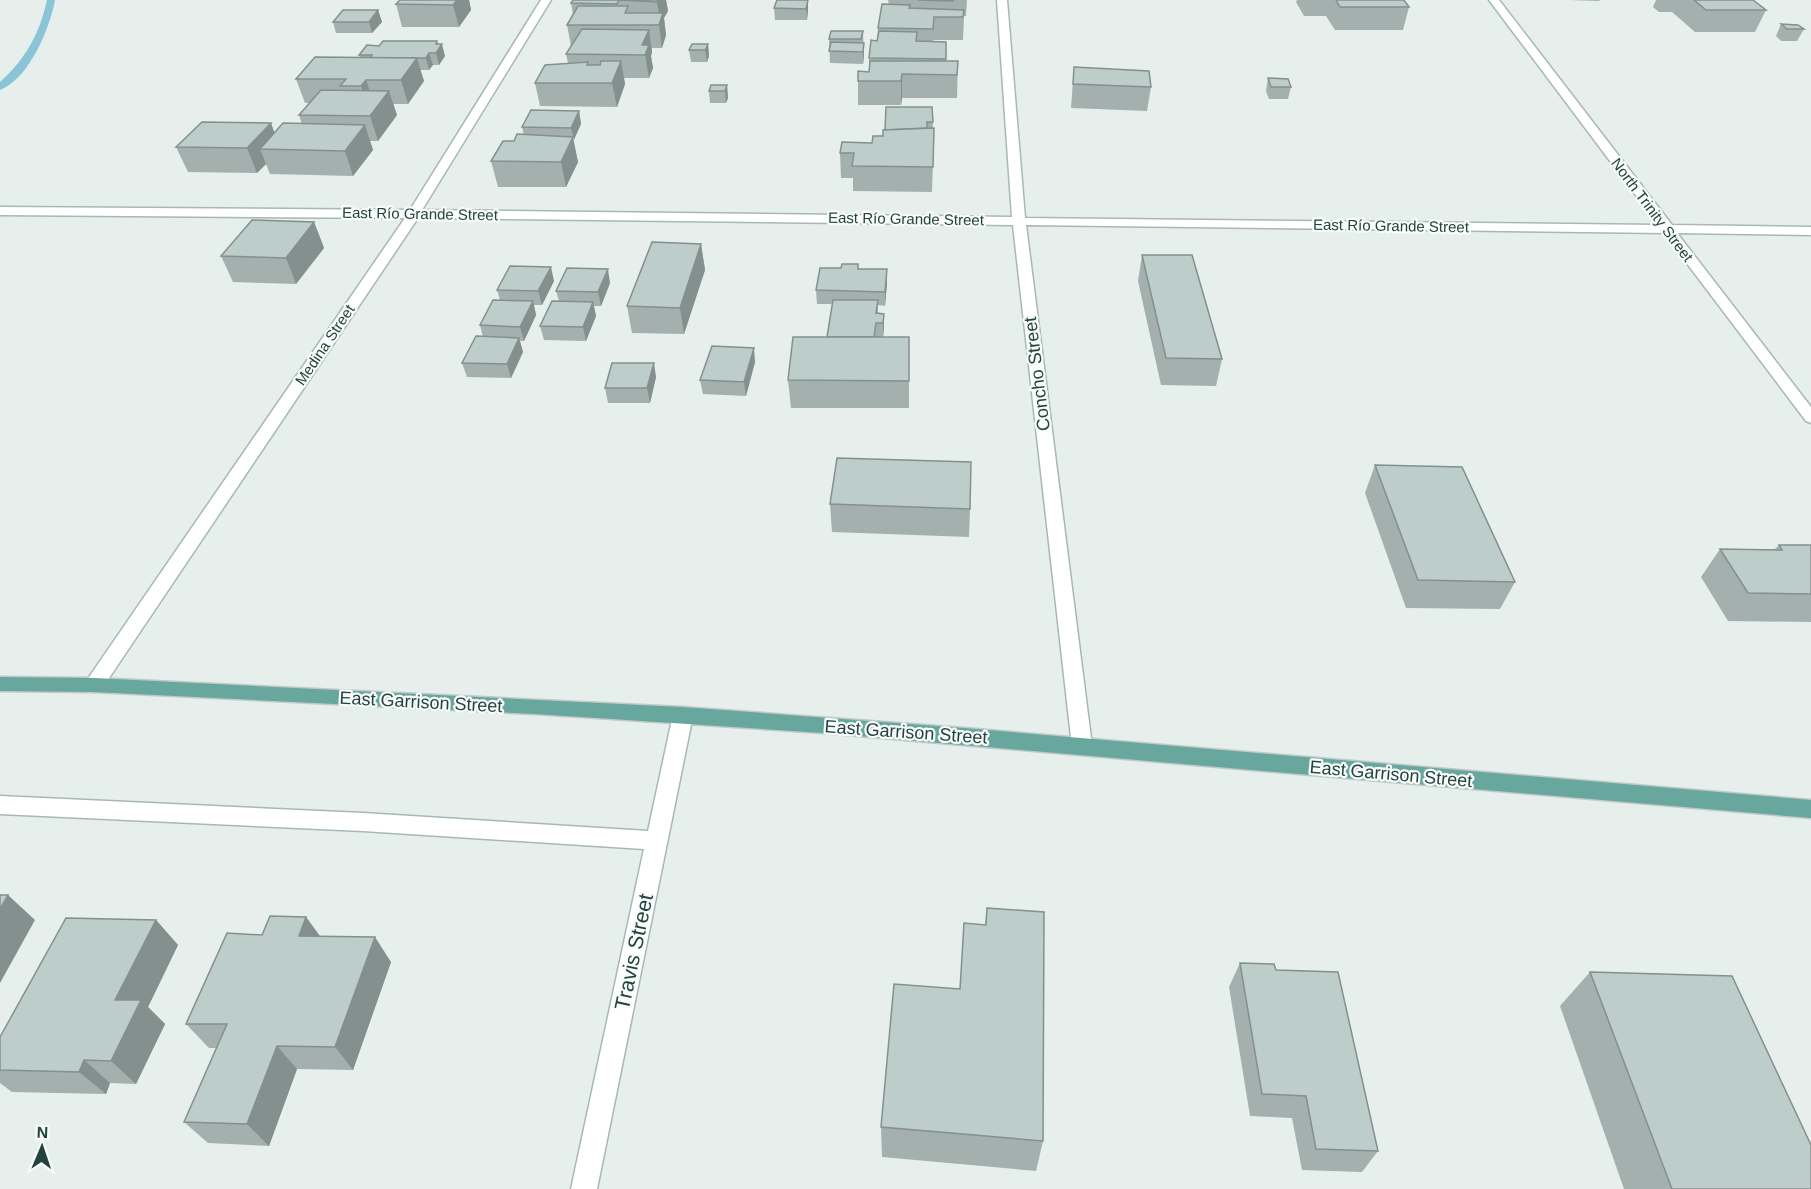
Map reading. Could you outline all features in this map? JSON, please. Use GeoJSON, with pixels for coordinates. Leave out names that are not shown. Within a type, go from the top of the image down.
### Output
{"type":"FeatureCollection","features":[{"type":"Feature","properties":{"kind":"main road","name":"East Garrison Street"},"geometry":{"type":"LineString","coordinates":[[0,684],[94,685],[683,715],[1082,746],[1650,798],[1811,809]]}},
{"type":"Feature","properties":{"kind":"street","name":"Medina Street"},"geometry":{"type":"LineString","coordinates":[[94,685],[414,214],[546,0]]}},
{"type":"Feature","properties":{"kind":"street","name":"Concho Street"},"geometry":{"type":"LineString","coordinates":[[1002,0],[1019,220],[1082,746]]}},
{"type":"Feature","properties":{"kind":"street","name":"North Trinity Street"},"geometry":{"type":"LineString","coordinates":[[1494,0],[1811,418]]}},
{"type":"Feature","properties":{"kind":"street","name":"East Río Grande Street"},"geometry":{"type":"LineString","coordinates":[[0,211],[1019,220],[1811,231]]}},
{"type":"Feature","properties":{"kind":"street","name":"Travis Street"},"geometry":{"type":"LineString","coordinates":[[584,1189],[683,715]]}},
{"type":"Feature","properties":{"kind":"street"},"geometry":{"type":"LineString","coordinates":[[0,805],[363,822],[657,841]]}},
{"type":"Feature","properties":{"kind":"building"},"geometry":{"type":"Polygon","coordinates":[[[400,0],[457,0],[453,5],[396,4],[400,0]]]}},
{"type":"Feature","properties":{"kind":"building"},"geometry":{"type":"Polygon","coordinates":[[[573,0],[619,0],[617,4],[571,3],[573,0]]]}},
{"type":"Feature","properties":{"kind":"building"},"geometry":{"type":"Polygon","coordinates":[[[619,0],[658,0],[657,2],[619,0]]]}},
{"type":"Feature","properties":{"kind":"building"},"geometry":{"type":"Polygon","coordinates":[[[777,0],[808,0],[806,9],[774,8],[777,0]]]}},
{"type":"Feature","properties":{"kind":"building"},"geometry":{"type":"Polygon","coordinates":[[[1336,0],[1404,0],[1409,7],[1340,7],[1336,0]]]}},
{"type":"Feature","properties":{"kind":"building"},"geometry":{"type":"Polygon","coordinates":[[[1694,0],[1753,0],[1766,10],[1706,10],[1694,0]]]}},
{"type":"Feature","properties":{"kind":"building"},"geometry":{"type":"Polygon","coordinates":[[[882,4],[910,5],[909,8],[964,10],[963,17],[934,17],[933,29],[878,28],[882,4]]]}},
{"type":"Feature","properties":{"kind":"building"},"geometry":{"type":"Polygon","coordinates":[[[578,6],[628,6],[625,13],[663,13],[659,25],[567,25],[578,6]]]}},
{"type":"Feature","properties":{"kind":"building"},"geometry":{"type":"Polygon","coordinates":[[[343,10],[378,10],[369,22],[333,22],[343,10]]]}},
{"type":"Feature","properties":{"kind":"building"},"geometry":{"type":"Polygon","coordinates":[[[1781,24],[1798,25],[1804,29],[1787,29],[1781,24]]]}},
{"type":"Feature","properties":{"kind":"building"},"geometry":{"type":"Polygon","coordinates":[[[582,29],[649,30],[642,45],[649,45],[645,55],[566,54],[582,29]]]}},
{"type":"Feature","properties":{"kind":"building"},"geometry":{"type":"Polygon","coordinates":[[[831,31],[863,31],[861,39],[829,39],[831,31]]]}},
{"type":"Feature","properties":{"kind":"building"},"geometry":{"type":"Polygon","coordinates":[[[879,31],[917,32],[916,41],[946,42],[946,59],[869,58],[871,40],[877,41],[879,31]]]}},
{"type":"Feature","properties":{"kind":"building"},"geometry":{"type":"Polygon","coordinates":[[[383,41],[437,41],[436,44],[442,44],[436,53],[429,53],[426,58],[370,58],[372,55],[359,55],[367,45],[379,46],[383,41]]]}},
{"type":"Feature","properties":{"kind":"building"},"geometry":{"type":"Polygon","coordinates":[[[831,42],[864,43],[863,52],[829,51],[831,42]]]}},
{"type":"Feature","properties":{"kind":"building"},"geometry":{"type":"Polygon","coordinates":[[[692,44],[708,44],[705,50],[689,50],[692,44]]]}},
{"type":"Feature","properties":{"kind":"building"},"geometry":{"type":"Polygon","coordinates":[[[315,57],[417,58],[401,80],[366,80],[361,86],[340,86],[346,79],[296,79],[315,57]]]}},
{"type":"Feature","properties":{"kind":"building"},"geometry":{"type":"Polygon","coordinates":[[[601,61],[621,61],[612,83],[535,83],[545,65],[588,62],[587,65],[600,65],[601,61]]]}},
{"type":"Feature","properties":{"kind":"building"},"geometry":{"type":"Polygon","coordinates":[[[870,61],[958,61],[957,75],[902,74],[901,81],[858,81],[858,71],[869,72],[870,61]]]}},
{"type":"Feature","properties":{"kind":"building"},"geometry":{"type":"Polygon","coordinates":[[[1074,67],[1149,71],[1151,87],[1073,84],[1074,67]]]}},
{"type":"Feature","properties":{"kind":"building"},"geometry":{"type":"Polygon","coordinates":[[[1268,78],[1288,79],[1291,87],[1271,87],[1268,78]]]}},
{"type":"Feature","properties":{"kind":"building"},"geometry":{"type":"Polygon","coordinates":[[[711,85],[727,85],[725,91],[709,91],[711,85]]]}},
{"type":"Feature","properties":{"kind":"building"},"geometry":{"type":"Polygon","coordinates":[[[321,90],[389,91],[370,116],[299,115],[321,90]]]}},
{"type":"Feature","properties":{"kind":"building"},"geometry":{"type":"Polygon","coordinates":[[[886,107],[932,107],[933,122],[927,122],[927,128],[885,130],[886,107]]]}},
{"type":"Feature","properties":{"kind":"building"},"geometry":{"type":"Polygon","coordinates":[[[531,110],[579,111],[571,128],[522,127],[531,110]]]}},
{"type":"Feature","properties":{"kind":"building"},"geometry":{"type":"Polygon","coordinates":[[[202,122],[271,123],[247,148],[176,147],[202,122]]]}},
{"type":"Feature","properties":{"kind":"building"},"geometry":{"type":"Polygon","coordinates":[[[283,123],[365,125],[345,151],[260,149],[283,123]]]}},
{"type":"Feature","properties":{"kind":"building"},"geometry":{"type":"Polygon","coordinates":[[[934,128],[933,167],[852,166],[854,153],[840,153],[842,142],[872,143],[873,136],[883,136],[883,130],[934,128]]]}},
{"type":"Feature","properties":{"kind":"building"},"geometry":{"type":"Polygon","coordinates":[[[517,134],[573,137],[561,162],[491,161],[503,141],[514,141],[517,134]]]}},
{"type":"Feature","properties":{"kind":"building"},"geometry":{"type":"Polygon","coordinates":[[[252,220],[314,222],[286,258],[221,256],[252,220]]]}},
{"type":"Feature","properties":{"kind":"building"},"geometry":{"type":"Polygon","coordinates":[[[652,242],[701,244],[680,308],[627,306],[652,242]]]}},
{"type":"Feature","properties":{"kind":"building"},"geometry":{"type":"Polygon","coordinates":[[[1142,255],[1192,255],[1222,359],[1166,358],[1142,255]]]}},
{"type":"Feature","properties":{"kind":"building"},"geometry":{"type":"Polygon","coordinates":[[[842,264],[858,264],[858,269],[887,269],[885,292],[816,290],[820,268],[841,268],[842,264]]]}},
{"type":"Feature","properties":{"kind":"building"},"geometry":{"type":"Polygon","coordinates":[[[510,266],[551,267],[538,291],[497,290],[510,266]]]}},
{"type":"Feature","properties":{"kind":"building"},"geometry":{"type":"Polygon","coordinates":[[[567,268],[608,269],[598,292],[556,291],[567,268]]]}},
{"type":"Feature","properties":{"kind":"building"},"geometry":{"type":"Polygon","coordinates":[[[493,300],[533,301],[520,327],[480,325],[493,300]]]}},
{"type":"Feature","properties":{"kind":"building"},"geometry":{"type":"Polygon","coordinates":[[[833,300],[878,300],[876,313],[884,314],[883,323],[876,323],[874,337],[827,337],[833,300]]]}},
{"type":"Feature","properties":{"kind":"building"},"geometry":{"type":"Polygon","coordinates":[[[552,301],[593,302],[583,327],[540,326],[552,301]]]}},
{"type":"Feature","properties":{"kind":"building"},"geometry":{"type":"Polygon","coordinates":[[[476,336],[519,338],[507,364],[462,363],[476,336]]]}},
{"type":"Feature","properties":{"kind":"building"},"geometry":{"type":"Polygon","coordinates":[[[793,337],[909,337],[909,381],[788,380],[793,337]]]}},
{"type":"Feature","properties":{"kind":"building"},"geometry":{"type":"Polygon","coordinates":[[[712,346],[754,348],[744,382],[700,380],[712,346]]]}},
{"type":"Feature","properties":{"kind":"building"},"geometry":{"type":"Polygon","coordinates":[[[612,363],[654,363],[647,388],[605,388],[612,363]]]}},
{"type":"Feature","properties":{"kind":"building"},"geometry":{"type":"Polygon","coordinates":[[[837,458],[971,462],[970,509],[830,504],[837,458]]]}},
{"type":"Feature","properties":{"kind":"building"},"geometry":{"type":"Polygon","coordinates":[[[1375,465],[1462,467],[1515,582],[1418,580],[1375,465]]]}},
{"type":"Feature","properties":{"kind":"building"},"geometry":{"type":"Polygon","coordinates":[[[1779,545],[1811,545],[1811,594],[1748,593],[1720,549],[1782,550],[1779,545]]]}},
{"type":"Feature","properties":{"kind":"building"},"geometry":{"type":"Polygon","coordinates":[[[0,895],[8,895],[0,909],[0,895]]]}},
{"type":"Feature","properties":{"kind":"building"},"geometry":{"type":"Polygon","coordinates":[[[987,908],[1044,912],[1043,1141],[881,1127],[894,984],[960,989],[964,923],[986,925],[987,908]]]}},
{"type":"Feature","properties":{"kind":"building"},"geometry":{"type":"Polygon","coordinates":[[[270,916],[306,917],[299,936],[375,937],[335,1047],[277,1046],[247,1124],[184,1122],[227,1024],[186,1024],[227,933],[262,935],[270,916]]]}},
{"type":"Feature","properties":{"kind":"building"},"geometry":{"type":"Polygon","coordinates":[[[66,918],[156,920],[115,1000],[141,1000],[111,1061],[84,1060],[79,1072],[0,1070],[0,1037],[66,918]]]}},
{"type":"Feature","properties":{"kind":"building"},"geometry":{"type":"Polygon","coordinates":[[[1240,963],[1274,964],[1276,970],[1338,972],[1378,1151],[1316,1149],[1306,1096],[1262,1094],[1240,963]]]}},
{"type":"Feature","properties":{"kind":"building"},"geometry":{"type":"Polygon","coordinates":[[[1590,972],[1732,976],[1811,1145],[1811,1189],[1672,1189],[1590,972]]]}},
{"type":"Feature","properties":{"kind":"waterway"},"geometry":{"type":"LineString","coordinates":[[0,87],[27,59],[34,48],[45,25],[51,0]]}}]}
